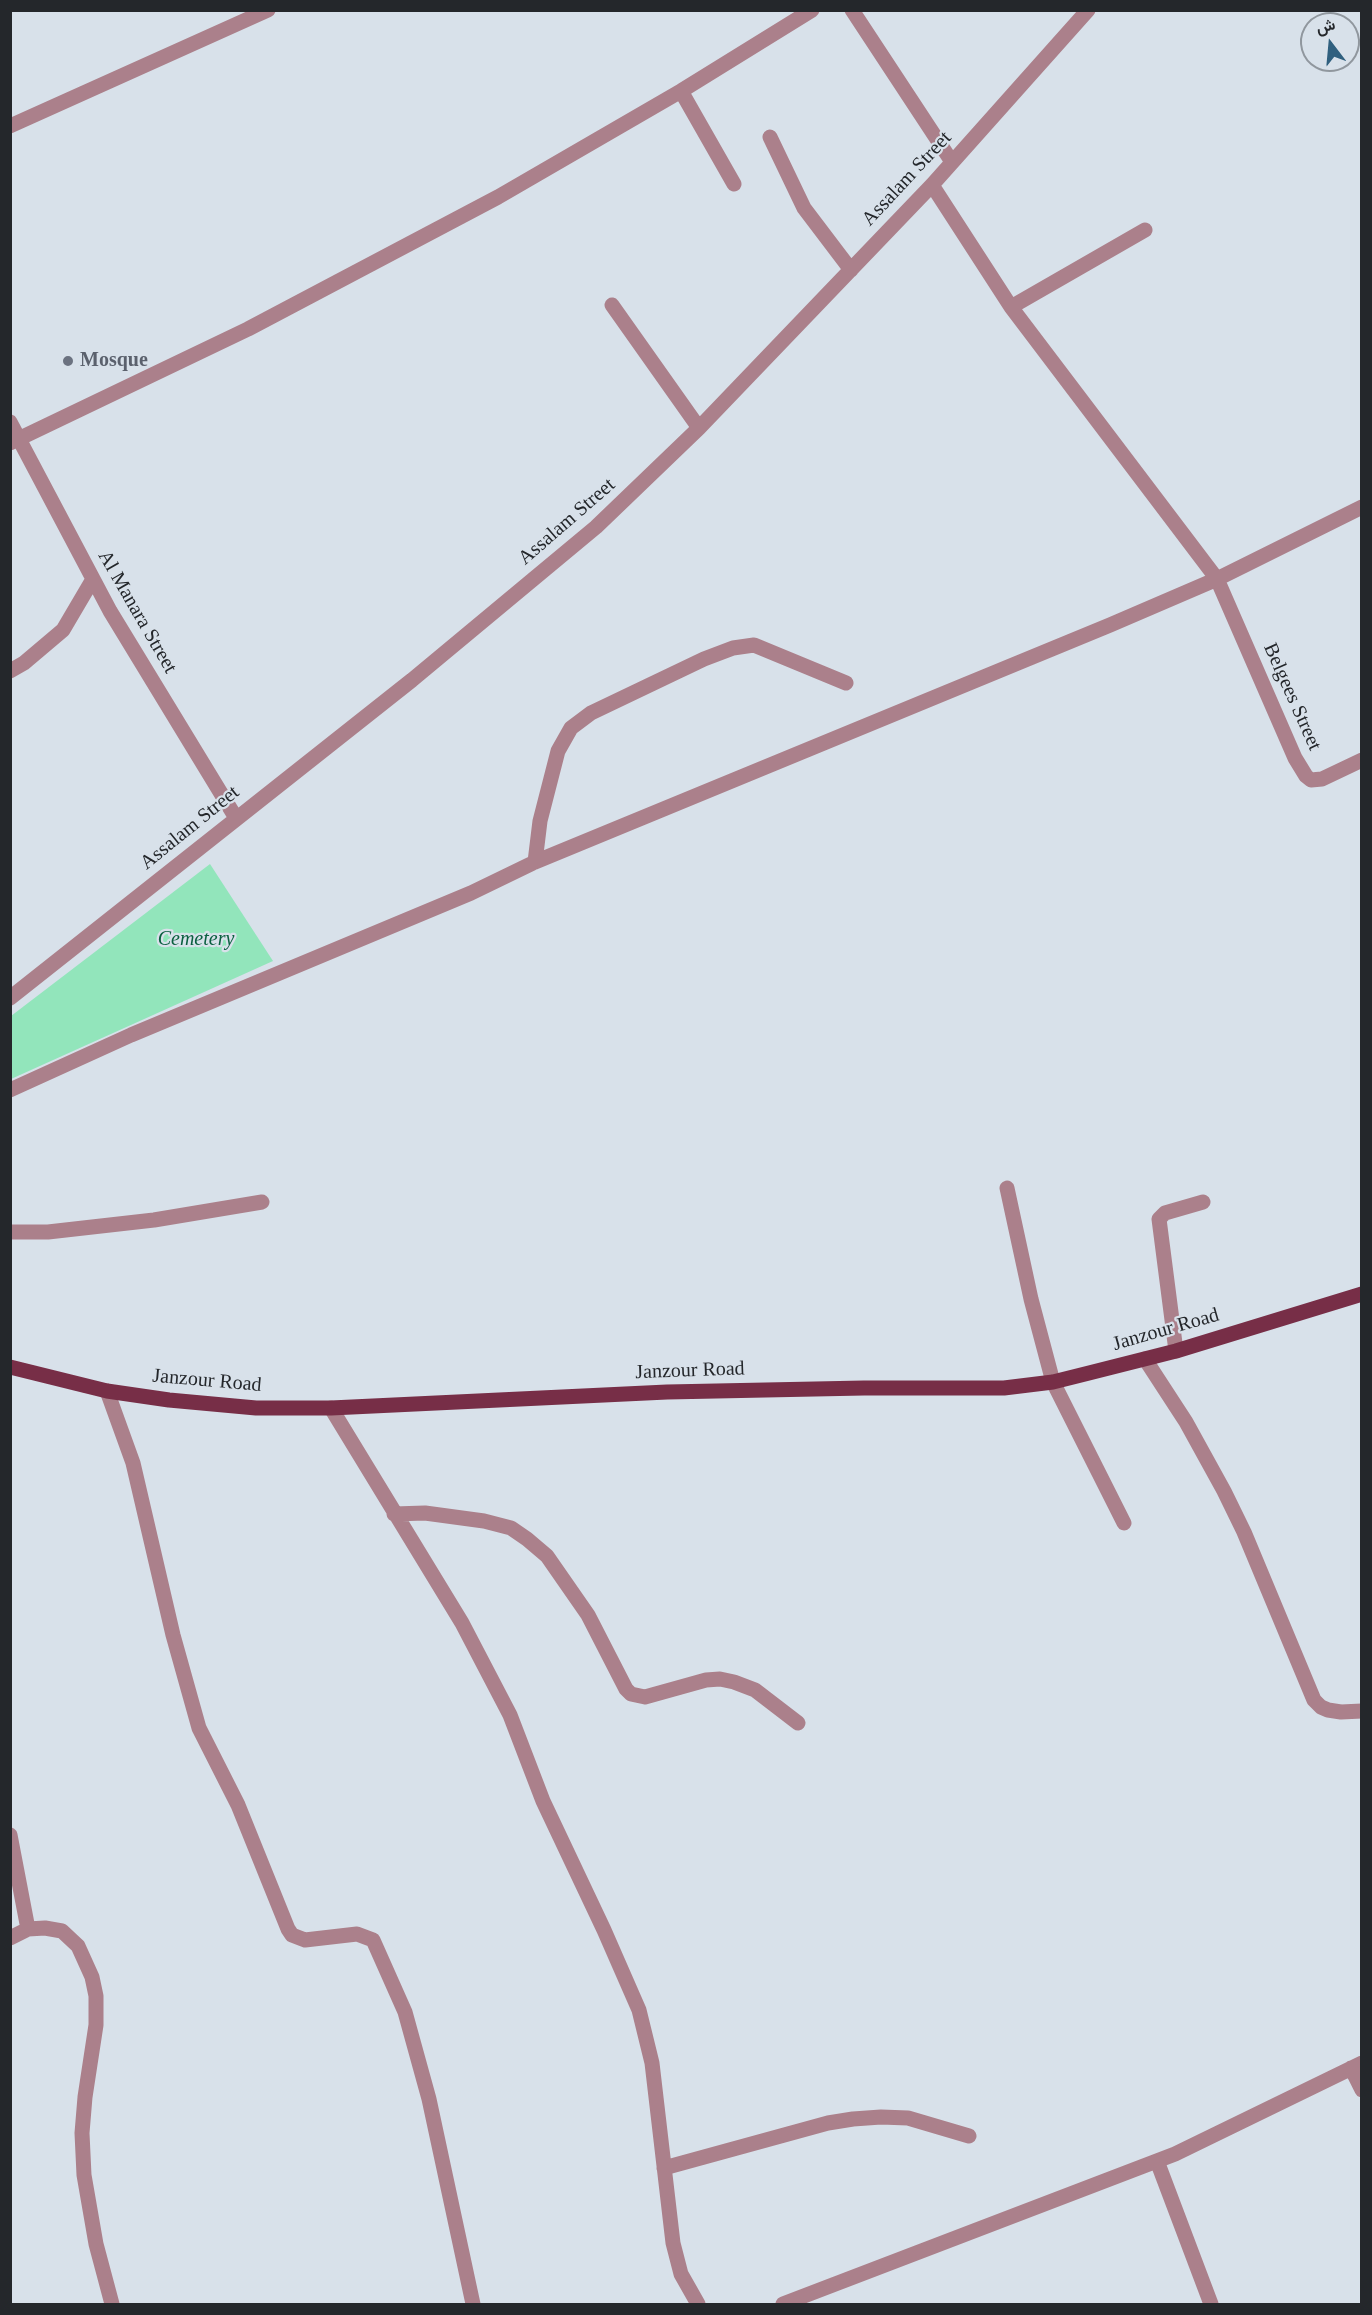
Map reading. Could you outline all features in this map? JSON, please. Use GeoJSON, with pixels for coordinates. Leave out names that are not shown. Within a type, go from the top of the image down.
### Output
{"type":"FeatureCollection","features":[{"type":"Feature","properties":{"kind":"main road","name":"Janzour Road"},"geometry":{"type":"LineString","coordinates":[[10,1367],[107,1391],[169,1400],[256,1408],[331,1408],[568,1395],[853,1388],[984,1388],[1053,1382],[1176,1351],[1362,1294]]}},
{"type":"Feature","properties":{"kind":"street"},"geometry":{"type":"LineString","coordinates":[[10,126],[268,10]]}},
{"type":"Feature","properties":{"kind":"street"},"geometry":{"type":"LineString","coordinates":[[15,441],[248,329],[488,202],[681,90],[812,10]]}},
{"type":"Feature","properties":{"kind":"street"},"geometry":{"type":"LineString","coordinates":[[852,10],[952,162]]}},
{"type":"Feature","properties":{"kind":"street","name":"Assalam Street"},"geometry":{"type":"LineString","coordinates":[[10,998],[412,680],[596,527],[699,428],[932,185],[1088,10]]}},
{"type":"Feature","properties":{"kind":"street"},"geometry":{"type":"LineString","coordinates":[[681,90],[734,184]]}},
{"type":"Feature","properties":{"kind":"street"},"geometry":{"type":"LineString","coordinates":[[770,137],[804,208],[851,270]]}},
{"type":"Feature","properties":{"kind":"street"},"geometry":{"type":"LineString","coordinates":[[932,185],[1011,307],[1217,579]]}},
{"type":"Feature","properties":{"kind":"street"},"geometry":{"type":"LineString","coordinates":[[1011,307],[1145,230]]}},
{"type":"Feature","properties":{"kind":"street"},"geometry":{"type":"LineString","coordinates":[[612,305],[699,428]]}},
{"type":"Feature","properties":{"kind":"street","name":"Al Manara Street"},"geometry":{"type":"LineString","coordinates":[[10,422],[15,441],[110,611],[236,818]]}},
{"type":"Feature","properties":{"kind":"street"},"geometry":{"type":"LineString","coordinates":[[10,1090],[131,1035],[471,892],[535,862],[861,729],[1217,579],[1362,507]]}},
{"type":"Feature","properties":{"kind":"street"},"geometry":{"type":"LineString","coordinates":[[10,671],[24,663],[63,630],[93,579]]}},
{"type":"Feature","properties":{"kind":"street","name":"Belgees Street"},"geometry":{"type":"LineString","coordinates":[[1217,579],[1286,738],[1305,776],[1311,780],[1322,779],[1362,760]]}},
{"type":"Feature","properties":{"kind":"street"},"geometry":{"type":"LineString","coordinates":[[535,862],[540,821],[558,751],[571,728],[591,713],[704,659],[734,648],[754,645],[846,683]]}},
{"type":"Feature","properties":{"kind":"street"},"geometry":{"type":"LineString","coordinates":[[1007,1188],[1031,1299],[1053,1382],[1124,1523]]}},
{"type":"Feature","properties":{"kind":"street"},"geometry":{"type":"LineString","coordinates":[[10,1232],[48,1232],[154,1220],[262,1202]]}},
{"type":"Feature","properties":{"kind":"street"},"geometry":{"type":"LineString","coordinates":[[1176,1351],[1159,1219],[1166,1213],[1203,1202]]}},
{"type":"Feature","properties":{"kind":"street"},"geometry":{"type":"LineString","coordinates":[[1145,1359],[1186,1422],[1224,1491],[1244,1532],[1314,1700],[1328,1710],[1362,1712]]}},
{"type":"Feature","properties":{"kind":"street"},"geometry":{"type":"LineString","coordinates":[[107,1391],[133,1463],[173,1635],[199,1728],[238,1806],[288,1929],[292,1935],[305,1940],[366,1935],[373,1940],[405,2012],[429,2098],[473,2304]]}},
{"type":"Feature","properties":{"kind":"street"},"geometry":{"type":"LineString","coordinates":[[331,1408],[462,1623],[510,1715],[543,1801],[639,2010],[652,2063],[673,2243],[681,2274],[698,2304]]}},
{"type":"Feature","properties":{"kind":"street"},"geometry":{"type":"LineString","coordinates":[[394,1514],[425,1513],[484,1521],[511,1528],[527,1539],[547,1556],[588,1615],[626,1689],[631,1694],[645,1697],[706,1680],[720,1679],[755,1690],[798,1723]]}},
{"type":"Feature","properties":{"kind":"street"},"geometry":{"type":"LineString","coordinates":[[10,1835],[27,1912],[28,1929]]}},
{"type":"Feature","properties":{"kind":"street"},"geometry":{"type":"LineString","coordinates":[[10,1938],[28,1929],[45,1928],[62,1931],[78,1946],[92,1977],[96,1996],[96,2025],[82,2133],[84,2175],[96,2244],[112,2304]]}},
{"type":"Feature","properties":{"kind":"street"},"geometry":{"type":"LineString","coordinates":[[783,2304],[1157,2161],[1356,2065],[1362,2090]]}},
{"type":"Feature","properties":{"kind":"street"},"geometry":{"type":"LineString","coordinates":[[664,2168],[828,2123],[881,2116],[908,2118],[969,2136]]}},
{"type":"Feature","properties":{"kind":"street"},"geometry":{"type":"LineString","coordinates":[[1157,2161],[1211,2304]]}},
{"type":"Feature","properties":{"kind":"green space","name":"Cemetery"},"geometry":{"type":"Polygon","coordinates":[[[210,864],[273,961],[11,1079],[11,1016],[210,864]]]}},
{"type":"Feature","properties":{"kind":"place","name":"Mosque"},"geometry":{"type":"Point","coordinates":[68,361]}}]}
